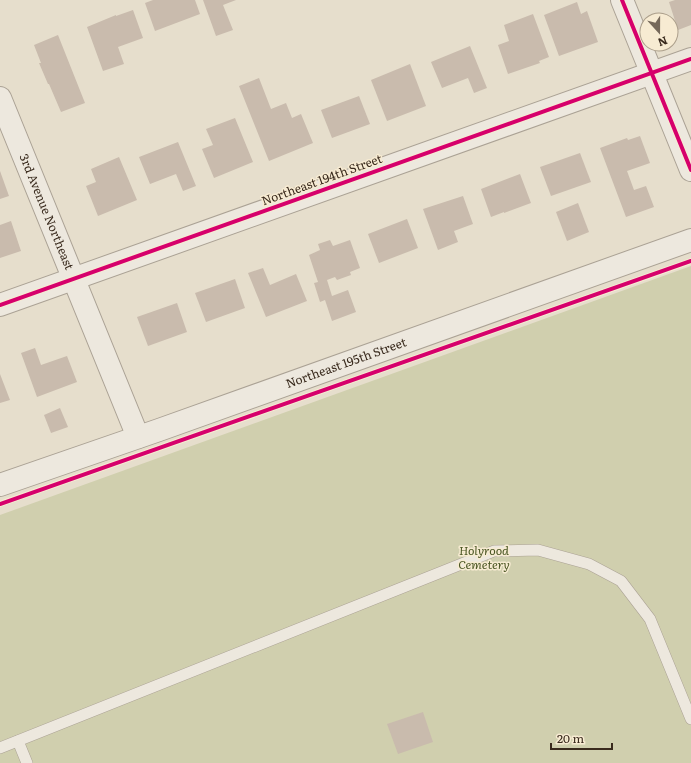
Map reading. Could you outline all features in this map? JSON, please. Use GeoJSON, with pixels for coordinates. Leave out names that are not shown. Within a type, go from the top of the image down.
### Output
{"type":"FeatureCollection","features":[{"type":"Feature","properties":{"kind":"street"},"geometry":{"type":"LineString","coordinates":[[622,0],[691,170]]}},
{"type":"Feature","properties":{"kind":"street","name":"Northeast 194th Street"},"geometry":{"type":"LineString","coordinates":[[0,305],[691,59]]}},
{"type":"Feature","properties":{"kind":"street","name":"3rd Avenue Northeast"},"geometry":{"type":"LineString","coordinates":[[0,98],[138,437]]}},
{"type":"Feature","properties":{"kind":"street","name":"Northeast 195th Street"},"geometry":{"type":"LineString","coordinates":[[0,485],[691,240]]}},
{"type":"Feature","properties":{"kind":"lane"},"geometry":{"type":"LineString","coordinates":[[0,748],[494,551],[538,550],[589,564],[621,581],[650,619],[691,719]]}},
{"type":"Feature","properties":{"kind":"lane"},"geometry":{"type":"LineString","coordinates":[[18,741],[27,763]]}},
{"type":"Feature","properties":{"kind":"green space","name":"Holyrood Cemetery"},"geometry":{"type":"Polygon","coordinates":[[[691,266],[691,763],[0,763],[0,515],[691,266]]]}},
{"type":"Feature","properties":{"kind":"building"},"geometry":{"type":"Polygon","coordinates":[[[153,0],[195,0],[200,14],[155,31],[145,3],[153,0]]]}},
{"type":"Feature","properties":{"kind":"building"},"geometry":{"type":"Polygon","coordinates":[[[203,0],[236,0],[223,5],[233,30],[216,36],[203,0]]]}},
{"type":"Feature","properties":{"kind":"building"},"geometry":{"type":"Polygon","coordinates":[[[675,0],[691,0],[691,25],[679,30],[679,12],[672,12],[669,2],[675,0]]]}},
{"type":"Feature","properties":{"kind":"building"},"geometry":{"type":"Polygon","coordinates":[[[577,2],[581,14],[587,11],[598,42],[559,56],[544,15],[577,2]]]}},
{"type":"Feature","properties":{"kind":"building"},"geometry":{"type":"Polygon","coordinates":[[[133,10],[143,38],[118,47],[124,64],[103,71],[87,27],[116,15],[133,10]]]}},
{"type":"Feature","properties":{"kind":"building"},"geometry":{"type":"Polygon","coordinates":[[[533,14],[549,57],[539,61],[540,63],[508,74],[498,45],[509,41],[504,25],[533,14]]]}},
{"type":"Feature","properties":{"kind":"building"},"geometry":{"type":"Polygon","coordinates":[[[58,35],[85,103],[61,112],[39,63],[41,63],[34,45],[58,35]]]}},
{"type":"Feature","properties":{"kind":"building"},"geometry":{"type":"Polygon","coordinates":[[[470,46],[487,88],[474,93],[468,78],[442,88],[431,62],[470,46]]]}},
{"type":"Feature","properties":{"kind":"building"},"geometry":{"type":"Polygon","coordinates":[[[410,64],[426,106],[387,121],[371,80],[410,64]]]}},
{"type":"Feature","properties":{"kind":"building"},"geometry":{"type":"Polygon","coordinates":[[[259,78],[271,109],[286,103],[292,118],[301,114],[313,143],[269,161],[239,86],[259,78]]]}},
{"type":"Feature","properties":{"kind":"building"},"geometry":{"type":"Polygon","coordinates":[[[359,96],[370,124],[332,138],[321,110],[359,96]]]}},
{"type":"Feature","properties":{"kind":"building"},"geometry":{"type":"Polygon","coordinates":[[[235,118],[253,162],[214,178],[202,149],[213,145],[206,129],[235,118]]]}},
{"type":"Feature","properties":{"kind":"building"},"geometry":{"type":"Polygon","coordinates":[[[640,136],[650,163],[627,171],[634,190],[646,186],[654,207],[626,217],[600,148],[627,138],[628,140],[640,136]]]}},
{"type":"Feature","properties":{"kind":"building"},"geometry":{"type":"Polygon","coordinates":[[[178,142],[196,186],[183,191],[176,174],[150,184],[139,157],[178,142]]]}},
{"type":"Feature","properties":{"kind":"building"},"geometry":{"type":"Polygon","coordinates":[[[580,153],[591,182],[551,196],[540,167],[580,153]]]}},
{"type":"Feature","properties":{"kind":"building"},"geometry":{"type":"Polygon","coordinates":[[[119,157],[137,200],[98,216],[86,186],[96,182],[91,169],[119,157]]]}},
{"type":"Feature","properties":{"kind":"building"},"geometry":{"type":"Polygon","coordinates":[[[0,171],[9,196],[0,199],[0,171]]]}},
{"type":"Feature","properties":{"kind":"building"},"geometry":{"type":"Polygon","coordinates":[[[520,174],[531,203],[491,217],[481,189],[520,174]]]}},
{"type":"Feature","properties":{"kind":"building"},"geometry":{"type":"Polygon","coordinates":[[[463,196],[473,224],[454,231],[458,242],[438,250],[423,209],[463,196]]]}},
{"type":"Feature","properties":{"kind":"building"},"geometry":{"type":"Polygon","coordinates":[[[578,203],[589,232],[567,241],[556,212],[578,203]]]}},
{"type":"Feature","properties":{"kind":"building"},"geometry":{"type":"Polygon","coordinates":[[[407,219],[418,248],[379,263],[368,234],[407,219]]]}},
{"type":"Feature","properties":{"kind":"building"},"geometry":{"type":"Polygon","coordinates":[[[11,221],[21,251],[0,258],[0,225],[11,221]]]}},
{"type":"Feature","properties":{"kind":"building"},"geometry":{"type":"Polygon","coordinates":[[[330,240],[333,246],[350,240],[360,268],[350,272],[351,275],[337,280],[335,277],[327,280],[332,296],[348,290],[356,312],[332,321],[325,300],[320,302],[314,283],[318,282],[309,255],[320,250],[318,244],[330,240]]]}},
{"type":"Feature","properties":{"kind":"building"},"geometry":{"type":"Polygon","coordinates":[[[263,268],[270,285],[296,274],[307,301],[266,317],[248,273],[263,268]]]}},
{"type":"Feature","properties":{"kind":"building"},"geometry":{"type":"Polygon","coordinates":[[[235,279],[245,308],[206,322],[195,293],[235,279]]]}},
{"type":"Feature","properties":{"kind":"building"},"geometry":{"type":"Polygon","coordinates":[[[177,303],[187,332],[148,346],[137,317],[177,303]]]}},
{"type":"Feature","properties":{"kind":"building"},"geometry":{"type":"Polygon","coordinates":[[[35,348],[41,365],[67,356],[77,382],[37,397],[21,353],[35,348]]]}},
{"type":"Feature","properties":{"kind":"building"},"geometry":{"type":"Polygon","coordinates":[[[0,374],[10,400],[0,403],[0,374]]]}},
{"type":"Feature","properties":{"kind":"building"},"geometry":{"type":"Polygon","coordinates":[[[60,408],[68,427],[51,433],[44,415],[60,408]]]}},
{"type":"Feature","properties":{"kind":"building"},"geometry":{"type":"Polygon","coordinates":[[[423,712],[433,742],[398,754],[387,724],[423,712]]]}},
{"type":"Feature","properties":{"kind":"cycle path"},"geometry":{"type":"LineString","coordinates":[[622,0],[691,170]]}},
{"type":"Feature","properties":{"kind":"cycle path"},"geometry":{"type":"LineString","coordinates":[[0,305],[691,59]]}},
{"type":"Feature","properties":{"kind":"cycle path"},"geometry":{"type":"LineString","coordinates":[[0,504],[691,261]]}}]}
